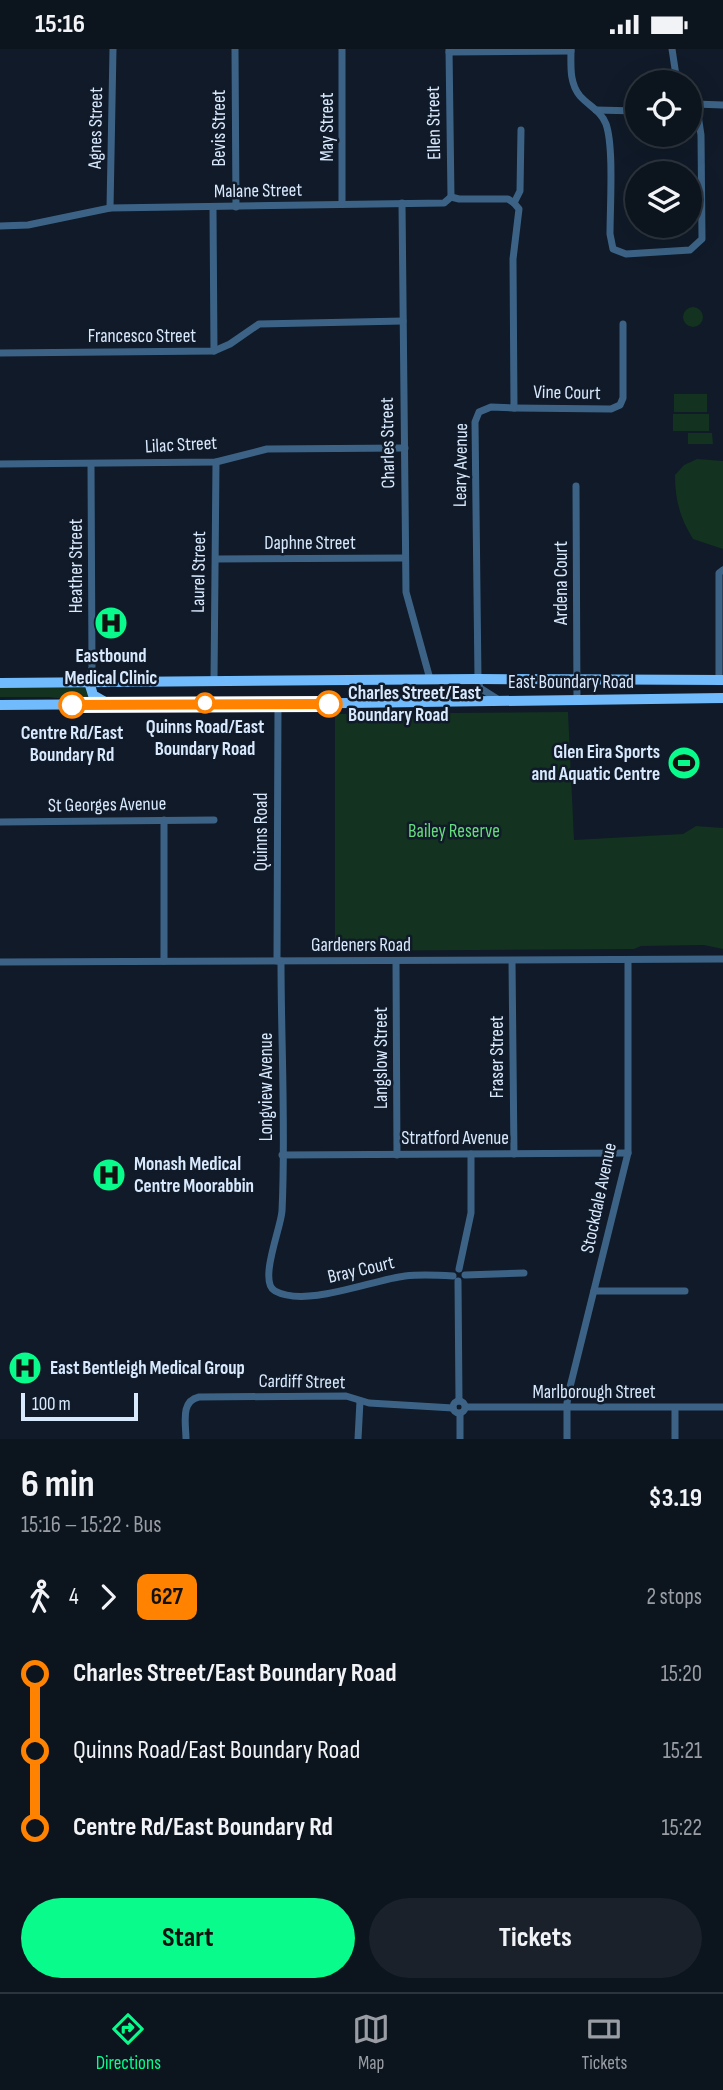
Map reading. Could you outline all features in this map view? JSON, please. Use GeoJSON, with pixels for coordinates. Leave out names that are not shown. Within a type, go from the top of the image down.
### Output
{"type":"FeatureCollection","features":[{"type":"Feature","properties":{"kind":"main road","name":"East Boundary Road"},"geometry":{"type":"LineString","coordinates":[[2,681],[89,683],[430,679],[721,680]]}},
{"type":"Feature","properties":{"kind":"main road"},"geometry":{"type":"LineString","coordinates":[[89,683],[95,697],[110,704]]}},
{"type":"Feature","properties":{"kind":"main road","name":"East Boundary Road"},"geometry":{"type":"LineString","coordinates":[[0,705],[723,698]]}},
{"type":"Feature","properties":{"kind":"street","name":"Agnes Street"},"geometry":{"type":"LineString","coordinates":[[110,208],[113,49]]}},
{"type":"Feature","properties":{"kind":"street","name":"Bevis Street"},"geometry":{"type":"LineString","coordinates":[[234,49],[236,207]]}},
{"type":"Feature","properties":{"kind":"street","name":"May Street"},"geometry":{"type":"LineString","coordinates":[[342,49],[342,204]]}},
{"type":"Feature","properties":{"kind":"street"},"geometry":{"type":"LineString","coordinates":[[672,49],[675,70]]}},
{"type":"Feature","properties":{"kind":"street"},"geometry":{"type":"LineString","coordinates":[[449,50],[570,50],[571,75],[579,95],[596,110],[605,123],[609,140],[610,234],[613,249],[626,254],[690,250],[702,239],[701,147]]}},
{"type":"Feature","properties":{"kind":"street","name":"Ellen Street"},"geometry":{"type":"LineString","coordinates":[[449,50],[451,197]]}},
{"type":"Feature","properties":{"kind":"street"},"geometry":{"type":"LineString","coordinates":[[702,103],[723,105]]}},
{"type":"Feature","properties":{"kind":"street"},"geometry":{"type":"LineString","coordinates":[[702,113],[723,105]]}},
{"type":"Feature","properties":{"kind":"street"},"geometry":{"type":"LineString","coordinates":[[596,110],[625,111]]}},
{"type":"Feature","properties":{"kind":"street"},"geometry":{"type":"LineString","coordinates":[[514,408],[513,259],[519,209],[514,203],[520,191],[522,130]]}},
{"type":"Feature","properties":{"kind":"street","name":"Malane Street"},"geometry":{"type":"LineString","coordinates":[[0,226],[28,225],[110,208],[444,203],[451,197],[508,199],[514,203]]}},
{"type":"Feature","properties":{"kind":"street","name":"Charles Street"},"geometry":{"type":"LineString","coordinates":[[402,204],[406,593],[430,679]]}},
{"type":"Feature","properties":{"kind":"street"},"geometry":{"type":"LineString","coordinates":[[213,208],[214,351]]}},
{"type":"Feature","properties":{"kind":"street","name":"Francesco Street"},"geometry":{"type":"LineString","coordinates":[[0,353],[214,351],[230,344],[258,324],[402,321]]}},
{"type":"Feature","properties":{"kind":"street","name":"Vine Court"},"geometry":{"type":"LineString","coordinates":[[514,408],[611,409],[620,405],[623,398],[623,324]]}},
{"type":"Feature","properties":{"kind":"street","name":"Leary Avenue"},"geometry":{"type":"LineString","coordinates":[[478,679],[475,422],[479,412],[491,407],[514,408]]}},
{"type":"Feature","properties":{"kind":"street","name":"Lilac Street"},"geometry":{"type":"LineString","coordinates":[[0,464],[216,462],[267,449],[405,448]]}},
{"type":"Feature","properties":{"kind":"street","name":"Laurel Street"},"geometry":{"type":"LineString","coordinates":[[214,681],[216,462]]}},
{"type":"Feature","properties":{"kind":"street","name":"Heather Street"},"geometry":{"type":"LineString","coordinates":[[89,683],[92,667],[91,464]]}},
{"type":"Feature","properties":{"kind":"street","name":"Ardena Court"},"geometry":{"type":"LineString","coordinates":[[576,486],[577,700]]}},
{"type":"Feature","properties":{"kind":"street","name":"Daphne Street"},"geometry":{"type":"LineString","coordinates":[[216,559],[405,558]]}},
{"type":"Feature","properties":{"kind":"street"},"geometry":{"type":"LineString","coordinates":[[721,680],[719,573],[723,570]]}},
{"type":"Feature","properties":{"kind":"street"},"geometry":{"type":"LineString","coordinates":[[92,667],[105,682]]}},
{"type":"Feature","properties":{"kind":"street"},"geometry":{"type":"LineString","coordinates":[[478,679],[480,688],[499,700]]}},
{"type":"Feature","properties":{"kind":"street","name":"Quinns Road"},"geometry":{"type":"LineString","coordinates":[[278,704],[279,961]]}},
{"type":"Feature","properties":{"kind":"street"},"geometry":{"type":"LineString","coordinates":[[164,820],[164,961]]}},
{"type":"Feature","properties":{"kind":"street","name":"St Georges Avenue"},"geometry":{"type":"LineString","coordinates":[[0,822],[214,820]]}},
{"type":"Feature","properties":{"kind":"street","name":"Gardeners Road"},"geometry":{"type":"LineString","coordinates":[[0,962],[723,959]]}},
{"type":"Feature","properties":{"kind":"street","name":"Stockdale Avenue"},"geometry":{"type":"LineString","coordinates":[[567,1439],[567,1408],[628,1153],[628,960]]}},
{"type":"Feature","properties":{"kind":"street","name":"Longview Avenue"},"geometry":{"type":"LineString","coordinates":[[276,1292],[267,1279],[282,1214],[279,961]]}},
{"type":"Feature","properties":{"kind":"street","name":"Langslow Street"},"geometry":{"type":"LineString","coordinates":[[396,961],[397,1154]]}},
{"type":"Feature","properties":{"kind":"street","name":"Fraser Street"},"geometry":{"type":"LineString","coordinates":[[512,961],[514,1154]]}},
{"type":"Feature","properties":{"kind":"street","name":"Stratford Avenue"},"geometry":{"type":"LineString","coordinates":[[282,1155],[628,1153]]}},
{"type":"Feature","properties":{"kind":"street"},"geometry":{"type":"LineString","coordinates":[[462,1272],[471,1213],[471,1154]]}},
{"type":"Feature","properties":{"kind":"street"},"geometry":{"type":"LineString","coordinates":[[460,1439],[456,1270],[524,1273]]}},
{"type":"Feature","properties":{"kind":"street","name":"Bray Court"},"geometry":{"type":"LineString","coordinates":[[276,1292],[299,1296],[322,1295],[405,1276],[456,1278]]}},
{"type":"Feature","properties":{"kind":"street"},"geometry":{"type":"LineString","coordinates":[[594,1291],[685,1291]]}},
{"type":"Feature","properties":{"kind":"street","name":"Cardiff Street"},"geometry":{"type":"LineString","coordinates":[[186,1439],[187,1404],[196,1397],[346,1397],[369,1403],[460,1407]]}},
{"type":"Feature","properties":{"kind":"street"},"geometry":{"type":"LineString","coordinates":[[358,1439],[360,1401]]}},
{"type":"Feature","properties":{"kind":"street","name":"Marlborough Street"},"geometry":{"type":"LineString","coordinates":[[460,1407],[723,1407]]}},
{"type":"Feature","properties":{"kind":"street"},"geometry":{"type":"LineString","coordinates":[[675,1408],[675,1439]]}},
{"type":"Feature","properties":{"kind":"green space"},"geometry":{"type":"Polygon","coordinates":[[[693,307],[700,310],[703,317],[700,324],[693,327],[686,324],[683,317],[686,310],[693,307]]]}},
{"type":"Feature","properties":{"kind":"green space"},"geometry":{"type":"Polygon","coordinates":[[[674,394],[707,394],[707,412],[674,412],[674,394]]]}},
{"type":"Feature","properties":{"kind":"green space"},"geometry":{"type":"Polygon","coordinates":[[[673,414],[709,414],[709,431],[673,431],[673,414]]]}},
{"type":"Feature","properties":{"kind":"green space"},"geometry":{"type":"Polygon","coordinates":[[[688,433],[712,433],[713,444],[688,444],[688,433]]]}},
{"type":"Feature","properties":{"kind":"green space"},"geometry":{"type":"Polygon","coordinates":[[[697,459],[723,461],[723,549],[693,539],[679,509],[675,475],[684,465],[697,459]]]}},
{"type":"Feature","properties":{"kind":"green space"},"geometry":{"type":"Polygon","coordinates":[[[0,687],[86,687],[91,698],[74,700],[0,697],[0,687]]]}},
{"type":"Feature","properties":{"kind":"green space","name":"Bailey Reserve"},"geometry":{"type":"Polygon","coordinates":[[[568,712],[574,840],[683,834],[696,826],[723,828],[723,949],[704,945],[641,946],[634,949],[335,951],[335,714],[568,712]]]}},
{"type":"Feature","properties":{"kind":"bus line","name":"627"},"geometry":{"type":"LineString","coordinates":[[72,705],[241,702],[329,704]]}},
{"type":"Feature","properties":{"kind":"place","name":"Eastbound Medical Clinic"},"geometry":{"type":"Point","coordinates":[111,623]}},
{"type":"Feature","properties":{"kind":"place","name":"Quinns Road/East Boundary Road"},"geometry":{"type":"Point","coordinates":[205,703]}},
{"type":"Feature","properties":{"kind":"place","name":"Charles Street/East Boundary Road"},"geometry":{"type":"Point","coordinates":[329,704]}},
{"type":"Feature","properties":{"kind":"place","name":"Centre Rd/East Boundary Rd"},"geometry":{"type":"Point","coordinates":[72,705]}},
{"type":"Feature","properties":{"kind":"place","name":"Glen Eira Sports and Aquatic Centre"},"geometry":{"type":"Point","coordinates":[684,763]}},
{"type":"Feature","properties":{"kind":"place","name":"Monash Medical Centre Moorabbin"},"geometry":{"type":"Point","coordinates":[109,1175]}},
{"type":"Feature","properties":{"kind":"place","name":"East Bentleigh Medical Group"},"geometry":{"type":"Point","coordinates":[25,1368]}}]}
